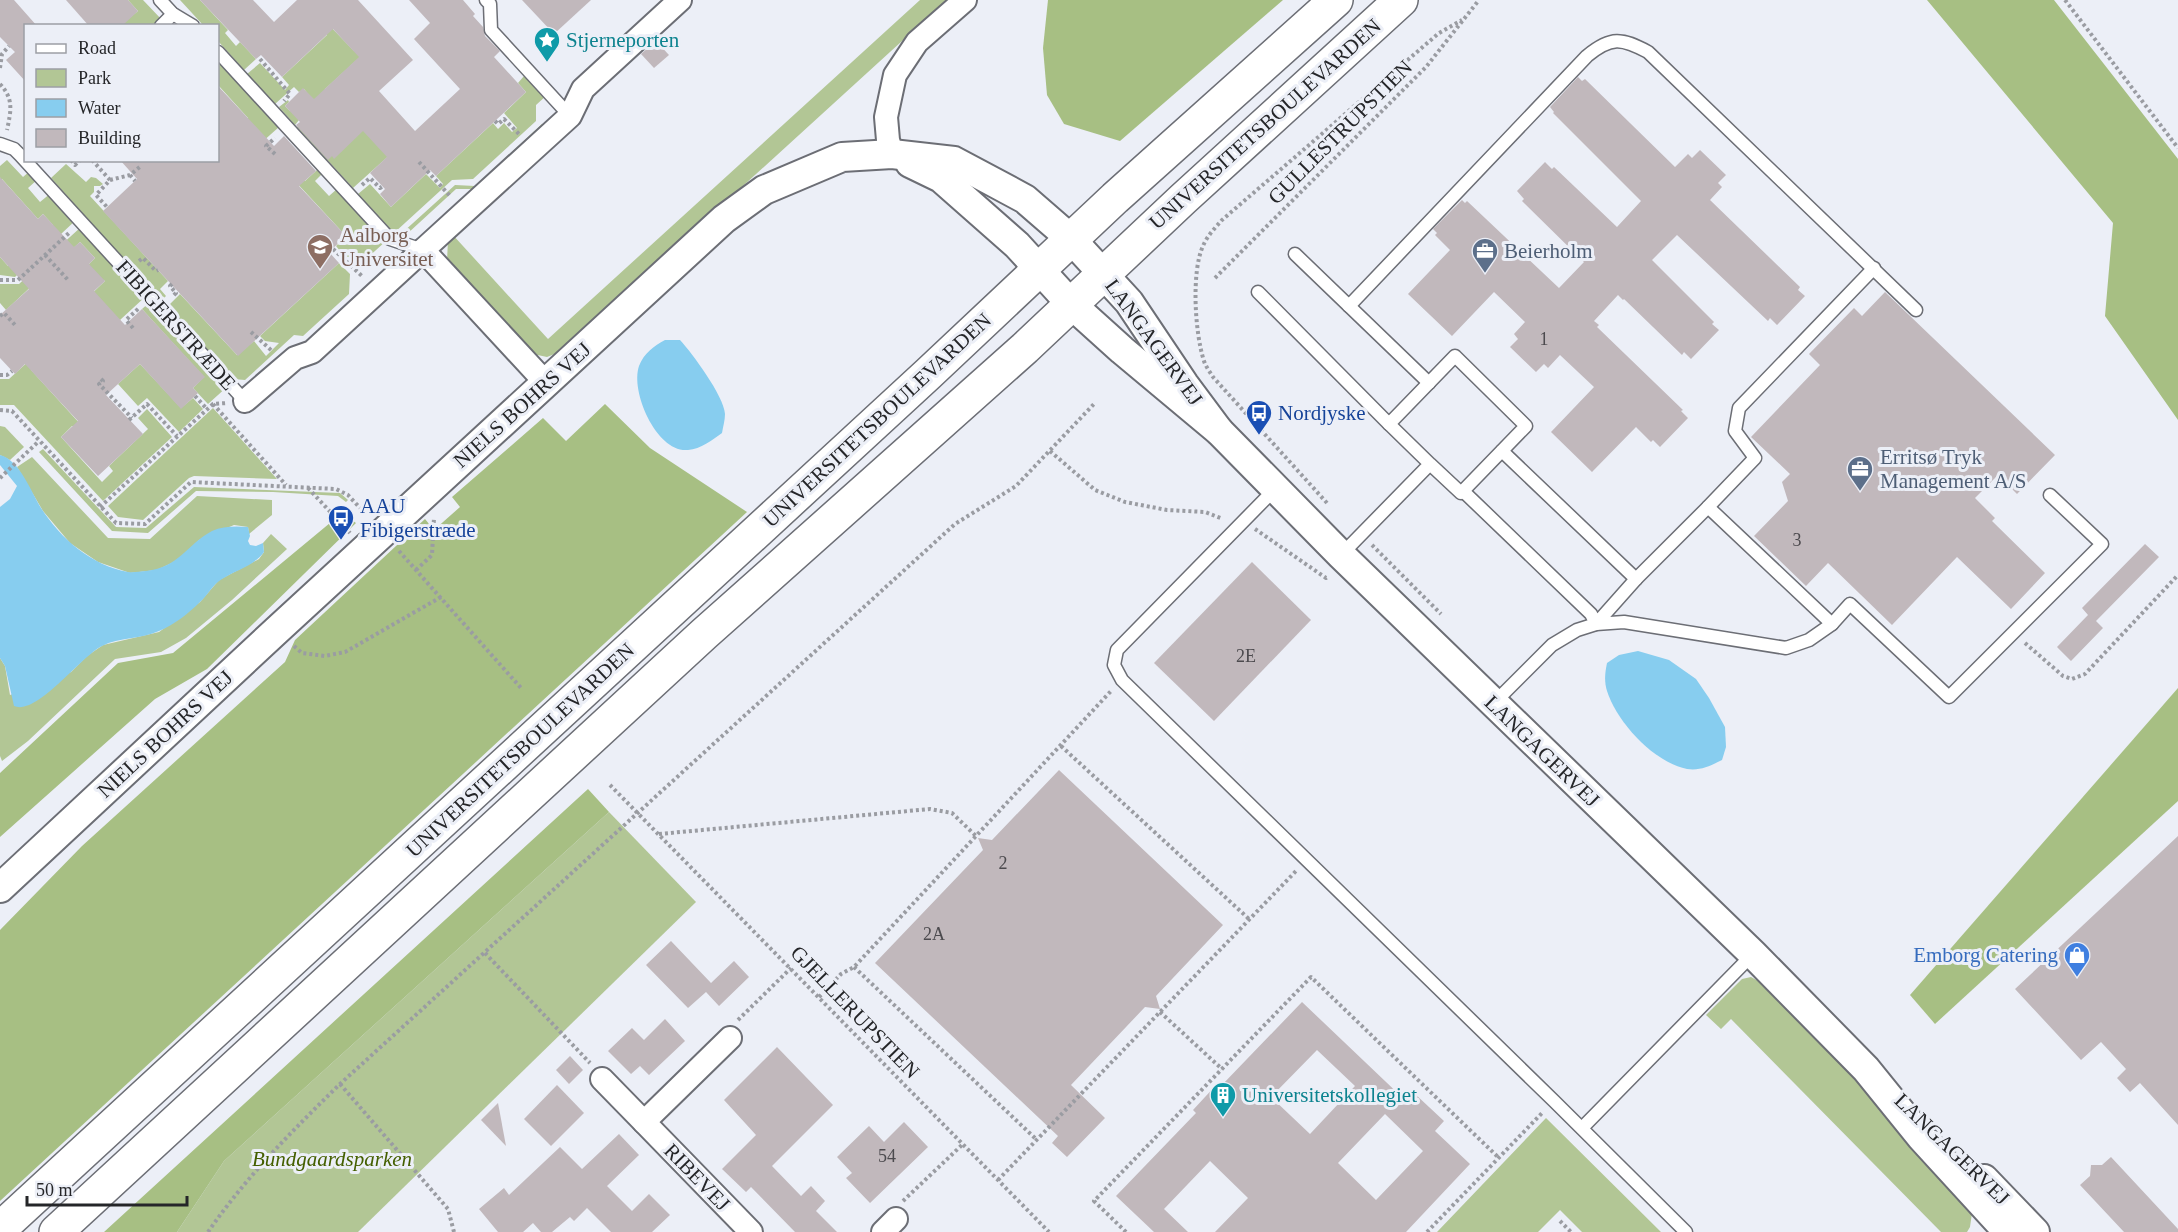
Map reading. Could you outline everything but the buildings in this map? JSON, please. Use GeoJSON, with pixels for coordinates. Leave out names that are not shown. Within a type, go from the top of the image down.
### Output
{"type":"FeatureCollection","features":[{"type":"Feature","properties":{"kind":"main road"},"geometry":{"type":"LineString","coordinates":[[1055,287],[1336,0]]}},
{"type":"Feature","properties":{"kind":"main road","name":"UNIVERSITETSBOULEVARDEN"},"geometry":{"type":"LineString","coordinates":[[1087,256],[1183,199],[1401,0]]}},
{"type":"Feature","properties":{"kind":"main road"},"geometry":{"type":"LineString","coordinates":[[1055,287],[1087,256]]}},
{"type":"Feature","properties":{"kind":"main road","name":"UNIVERSITETSBOULEVARDEN"},"geometry":{"type":"LineString","coordinates":[[0,1229],[928,374],[1055,287]]}},
{"type":"Feature","properties":{"kind":"main road","name":"UNIVERSITETSBOULEVARDEN"},"geometry":{"type":"LineString","coordinates":[[56,1232],[704,634],[1025,348],[1055,287]]}},
{"type":"Feature","properties":{"kind":"street","name":"FIBIGERSTRÆDE"},"geometry":{"type":"LineString","coordinates":[[245,401],[295,358],[312,352],[570,116],[583,89],[680,0]]}},
{"type":"Feature","properties":{"kind":"street"},"geometry":{"type":"LineString","coordinates":[[892,154],[886,117],[895,75],[917,42],[965,0]]}},
{"type":"Feature","properties":{"kind":"street","name":"NIELS BOHRS VEJ"},"geometry":{"type":"LineString","coordinates":[[0,888],[724,219],[764,190],[842,157],[892,154],[954,161],[1025,199],[1087,256]]}},
{"type":"Feature","properties":{"kind":"street","name":"NIELS BOHRS VEJ"},"geometry":{"type":"LineString","coordinates":[[892,154],[941,178],[1017,245],[1055,287]]}},
{"type":"Feature","properties":{"kind":"street"},"geometry":{"type":"LineString","coordinates":[[423,250],[546,383]]}},
{"type":"Feature","properties":{"kind":"street","name":"LANGAGERVEJ"},"geometry":{"type":"LineString","coordinates":[[1087,256],[1129,302],[1184,384],[1219,431]]}},
{"type":"Feature","properties":{"kind":"street","name":"LANGAGERVEJ"},"geometry":{"type":"LineString","coordinates":[[1055,287],[1122,350],[1219,431],[1275,488],[1335,566],[1493,704],[1753,954],[1866,1069],[1933,1125],[2001,1223],[2035,1232]]}},
{"type":"Feature","properties":{"kind":"street"},"geometry":{"type":"LineString","coordinates":[[644,1122],[730,1038]]}},
{"type":"Feature","properties":{"kind":"street","name":"RIBEVEJ"},"geometry":{"type":"LineString","coordinates":[[602,1079],[751,1232]]}},
{"type":"Feature","properties":{"kind":"lane"},"geometry":{"type":"LineString","coordinates":[[160,0],[173,14],[190,24]]}},
{"type":"Feature","properties":{"kind":"lane"},"geometry":{"type":"LineString","coordinates":[[486,0],[490,4],[490,30],[570,116]]}},
{"type":"Feature","properties":{"kind":"lane"},"geometry":{"type":"LineString","coordinates":[[162,24],[173,14]]}},
{"type":"Feature","properties":{"kind":"lane"},"geometry":{"type":"LineString","coordinates":[[1349,306],[1587,56],[1600,45],[1615,40],[1629,42],[1648,52],[1916,310]]}},
{"type":"Feature","properties":{"kind":"lane"},"geometry":{"type":"LineString","coordinates":[[219,53],[390,239],[423,250]]}},
{"type":"Feature","properties":{"kind":"lane","name":"FIBIGERSTRÆDE"},"geometry":{"type":"LineString","coordinates":[[1,145],[22,152]]}},
{"type":"Feature","properties":{"kind":"lane","name":"FIBIGERSTRÆDE"},"geometry":{"type":"LineString","coordinates":[[30,162],[81,222],[245,401]]}},
{"type":"Feature","properties":{"kind":"lane"},"geometry":{"type":"LineString","coordinates":[[1295,254],[1429,383]]}},
{"type":"Feature","properties":{"kind":"lane"},"geometry":{"type":"LineString","coordinates":[[1596,624],[1636,579],[1755,458],[1735,431],[1739,408],[1874,268]]}},
{"type":"Feature","properties":{"kind":"lane"},"geometry":{"type":"LineString","coordinates":[[1258,292],[1430,464],[1461,493],[1463,491],[1591,614],[1596,624]]}},
{"type":"Feature","properties":{"kind":"lane"},"geometry":{"type":"LineString","coordinates":[[1389,424],[1455,356],[1526,426],[1463,491]]}},
{"type":"Feature","properties":{"kind":"lane"},"geometry":{"type":"LineString","coordinates":[[1502,451],[1636,579]]}},
{"type":"Feature","properties":{"kind":"lane"},"geometry":{"type":"LineString","coordinates":[[1335,566],[1430,464]]}},
{"type":"Feature","properties":{"kind":"lane"},"geometry":{"type":"LineString","coordinates":[[1275,488],[1117,650],[1114,665],[1122,680],[1686,1232]]}},
{"type":"Feature","properties":{"kind":"lane"},"geometry":{"type":"LineString","coordinates":[[1493,704],[1552,645],[1577,630],[1596,624],[1624,622],[1786,648],[1809,640],[1832,624],[1851,604],[1949,697],[2102,544],[2050,495]]}},
{"type":"Feature","properties":{"kind":"lane"},"geometry":{"type":"LineString","coordinates":[[1708,507],[1832,624]]}},
{"type":"Feature","properties":{"kind":"lane"},"geometry":{"type":"LineString","coordinates":[[1582,1128],[1753,954]]}},
{"type":"Feature","properties":{"kind":"path","name":"GULLESTRUPSTIEN"},"geometry":{"type":"LineString","coordinates":[[1215,278],[1426,67],[1479,0]]}},
{"type":"Feature","properties":{"kind":"path"},"geometry":{"type":"LineString","coordinates":[[2066,0],[2178,148]]}},
{"type":"Feature","properties":{"kind":"path"},"geometry":{"type":"LineString","coordinates":[[1328,504],[1213,377],[1204,364],[1199,343],[1197,288],[1198,263],[1202,247],[1222,220],[1439,33],[1462,20]]}},
{"type":"Feature","properties":{"kind":"path"},"geometry":{"type":"LineString","coordinates":[[0,68],[2,54],[9,46]]}},
{"type":"Feature","properties":{"kind":"path"},"geometry":{"type":"LineString","coordinates":[[260,59],[286,89]]}},
{"type":"Feature","properties":{"kind":"path"},"geometry":{"type":"LineString","coordinates":[[0,84],[10,97],[10,115],[1,145]]}},
{"type":"Feature","properties":{"kind":"path"},"geometry":{"type":"LineString","coordinates":[[495,121],[498,124],[504,119],[515,130]]}},
{"type":"Feature","properties":{"kind":"path"},"geometry":{"type":"LineString","coordinates":[[94,162],[110,180]]}},
{"type":"Feature","properties":{"kind":"path"},"geometry":{"type":"LineString","coordinates":[[419,162],[441,186]]}},
{"type":"Feature","properties":{"kind":"path"},"geometry":{"type":"LineString","coordinates":[[107,207],[96,195],[110,180],[130,175],[141,166]]}},
{"type":"Feature","properties":{"kind":"path"},"geometry":{"type":"LineString","coordinates":[[130,175],[135,181]]}},
{"type":"Feature","properties":{"kind":"path"},"geometry":{"type":"LineString","coordinates":[[366,181],[370,178],[380,188],[383,186]]}},
{"type":"Feature","properties":{"kind":"path"},"geometry":{"type":"LineString","coordinates":[[0,280],[18,280],[81,222]]}},
{"type":"Feature","properties":{"kind":"path"},"geometry":{"type":"LineString","coordinates":[[333,249],[355,270]]}},
{"type":"Feature","properties":{"kind":"path"},"geometry":{"type":"LineString","coordinates":[[45,255],[69,281]]}},
{"type":"Feature","properties":{"kind":"path"},"geometry":{"type":"LineString","coordinates":[[146,260],[156,271],[158,270]]}},
{"type":"Feature","properties":{"kind":"path"},"geometry":{"type":"LineString","coordinates":[[169,300],[176,293],[170,286],[172,284]]}},
{"type":"Feature","properties":{"kind":"path"},"geometry":{"type":"LineString","coordinates":[[134,328],[126,320],[150,297]]}},
{"type":"Feature","properties":{"kind":"path"},"geometry":{"type":"LineString","coordinates":[[0,316],[4,313],[16,326]]}},
{"type":"Feature","properties":{"kind":"path"},"geometry":{"type":"LineString","coordinates":[[251,332],[273,352]]}},
{"type":"Feature","properties":{"kind":"path"},"geometry":{"type":"LineString","coordinates":[[0,375],[7,375],[12,371]]}},
{"type":"Feature","properties":{"kind":"path"},"geometry":{"type":"LineString","coordinates":[[101,379],[103,381],[99,384],[130,419],[147,404],[177,436]]}},
{"type":"Feature","properties":{"kind":"path"},"geometry":{"type":"LineString","coordinates":[[195,396],[207,409]]}},
{"type":"Feature","properties":{"kind":"path"},"geometry":{"type":"LineString","coordinates":[[100,507],[213,404],[245,401]]}},
{"type":"Feature","properties":{"kind":"path"},"geometry":{"type":"LineString","coordinates":[[213,404],[287,486]]}},
{"type":"Feature","properties":{"kind":"path"},"geometry":{"type":"LineString","coordinates":[[208,1232],[270,1154],[340,1084],[955,524],[1016,486],[1094,404]]}},
{"type":"Feature","properties":{"kind":"path"},"geometry":{"type":"LineString","coordinates":[[0,410],[12,411],[116,523],[145,524],[191,482],[308,487],[342,491],[360,508]]}},
{"type":"Feature","properties":{"kind":"path"},"geometry":{"type":"LineString","coordinates":[[0,478],[39,441]]}},
{"type":"Feature","properties":{"kind":"path"},"geometry":{"type":"LineString","coordinates":[[1050,451],[1095,490],[1135,504],[1167,510],[1205,512],[1240,526],[1252,527],[1326,578],[1335,566]]}},
{"type":"Feature","properties":{"kind":"path"},"geometry":{"type":"LineString","coordinates":[[308,487],[354,538]]}},
{"type":"Feature","properties":{"kind":"path"},"geometry":{"type":"LineString","coordinates":[[416,570],[432,555],[435,518],[428,512]]}},
{"type":"Feature","properties":{"kind":"path"},"geometry":{"type":"LineString","coordinates":[[399,551],[521,688]]}},
{"type":"Feature","properties":{"kind":"path"},"geometry":{"type":"LineString","coordinates":[[2014,633],[2063,676],[2072,679],[2085,674],[2178,575]]}},
{"type":"Feature","properties":{"kind":"path"},"geometry":{"type":"LineString","coordinates":[[276,631],[303,653],[325,656],[345,652],[441,597]]}},
{"type":"Feature","properties":{"kind":"path"},"geometry":{"type":"LineString","coordinates":[[819,997],[841,974],[854,967],[1122,680]]}},
{"type":"Feature","properties":{"kind":"path"},"geometry":{"type":"LineString","coordinates":[[1061,746],[1249,919]]}},
{"type":"Feature","properties":{"kind":"path","name":"GJELLERUPSTIEN"},"geometry":{"type":"LineString","coordinates":[[610,785],[1049,1232]]}},
{"type":"Feature","properties":{"kind":"path"},"geometry":{"type":"LineString","coordinates":[[659,834],[930,808],[952,813],[976,836]]}},
{"type":"Feature","properties":{"kind":"path"},"geometry":{"type":"LineString","coordinates":[[998,1180],[1306,860]]}},
{"type":"Feature","properties":{"kind":"path"},"geometry":{"type":"LineString","coordinates":[[485,953],[600,1073],[602,1079]]}},
{"type":"Feature","properties":{"kind":"path"},"geometry":{"type":"LineString","coordinates":[[854,967],[1037,1140]]}},
{"type":"Feature","properties":{"kind":"path"},"geometry":{"type":"LineString","coordinates":[[730,1038],[729,1030],[791,968]]}},
{"type":"Feature","properties":{"kind":"path"},"geometry":{"type":"LineString","coordinates":[[1126,1232],[1094,1201],[1311,977],[1499,1158]]}},
{"type":"Feature","properties":{"kind":"path"},"geometry":{"type":"LineString","coordinates":[[1160,1012],[1222,1069]]}},
{"type":"Feature","properties":{"kind":"path"},"geometry":{"type":"LineString","coordinates":[[340,1084],[448,1209],[454,1232]]}},
{"type":"Feature","properties":{"kind":"path"},"geometry":{"type":"LineString","coordinates":[[1427,1232],[1554,1101]]}},
{"type":"Feature","properties":{"kind":"path"},"geometry":{"type":"LineString","coordinates":[[890,1226],[898,1205],[963,1144]]}},
{"type":"Feature","properties":{"kind":"path"},"geometry":{"type":"LineString","coordinates":[[1560,1221],[1571,1232]]}},
{"type":"Feature","properties":{"kind":"green space"},"geometry":{"type":"Polygon","coordinates":[[[128,0],[143,0],[162,20],[157,24],[122,24],[138,11],[128,0]]]}},
{"type":"Feature","properties":{"kind":"green space"},"geometry":{"type":"Polygon","coordinates":[[[180,0],[200,0],[228,30],[225,33],[236,46],[240,42],[256,59],[244,70],[219,42],[219,24],[202,24],[180,0]]]}},
{"type":"Feature","properties":{"kind":"green space"},"geometry":{"type":"Polygon","coordinates":[[[920,0],[947,0],[562,351],[547,357],[533,354],[447,261],[448,240],[452,234],[548,339],[920,0]]]}},
{"type":"Feature","properties":{"kind":"green space"},"geometry":{"type":"Polygon","coordinates":[[[1048,0],[1283,0],[1120,141],[1064,124],[1047,95],[1043,48],[1048,0]]]}},
{"type":"Feature","properties":{"kind":"green space"},"geometry":{"type":"Polygon","coordinates":[[[1927,0],[2054,0],[2178,159],[2178,420],[2105,316],[2113,223],[1927,0]]]}},
{"type":"Feature","properties":{"kind":"green space"},"geometry":{"type":"Polygon","coordinates":[[[327,23],[354,51],[365,41],[371,47],[325,89],[393,152],[353,188],[297,127],[303,121],[299,120],[295,125],[279,107],[288,100],[285,106],[290,111],[308,94],[304,89],[299,92],[294,87],[275,104],[247,74],[260,63],[285,90],[289,85],[282,77],[327,35],[327,23]]]}},
{"type":"Feature","properties":{"kind":"green space"},"geometry":{"type":"Polygon","coordinates":[[[219,62],[279,127],[261,143],[219,160],[248,118],[219,86],[219,62]]]}},
{"type":"Feature","properties":{"kind":"green space"},"geometry":{"type":"Polygon","coordinates":[[[523,70],[547,95],[536,105],[536,121],[473,179],[452,180],[394,233],[358,194],[370,184],[391,207],[426,174],[440,188],[443,184],[436,176],[493,123],[498,129],[504,123],[512,132],[517,128],[504,113],[526,92],[518,83],[524,76],[521,72],[523,70]]]}},
{"type":"Feature","properties":{"kind":"green space"},"geometry":{"type":"Polygon","coordinates":[[[542,124],[545,125],[477,189],[456,189],[407,234],[402,233],[455,185],[475,186],[542,124]]]}},
{"type":"Feature","properties":{"kind":"green space"},"geometry":{"type":"Polygon","coordinates":[[[287,134],[323,173],[315,181],[329,196],[337,189],[386,241],[365,260],[360,256],[345,257],[336,246],[346,236],[294,180],[305,181],[317,170],[285,135],[287,134]]]}},
{"type":"Feature","properties":{"kind":"green space"},"geometry":{"type":"Polygon","coordinates":[[[7,160],[23,177],[31,170],[38,179],[28,188],[40,202],[51,193],[76,220],[15,277],[0,275],[0,257],[8,266],[53,225],[43,214],[38,219],[2,179],[0,180],[0,166],[7,160]]]}},
{"type":"Feature","properties":{"kind":"green space"},"geometry":{"type":"Polygon","coordinates":[[[66,164],[86,182],[91,177],[103,184],[94,186],[94,192],[90,196],[168,281],[160,289],[166,296],[161,301],[51,178],[66,164]]]}},
{"type":"Feature","properties":{"kind":"green space"},"geometry":{"type":"Polygon","coordinates":[[[81,227],[145,297],[120,320],[83,302],[105,281],[84,269],[95,258],[80,242],[57,263],[49,256],[81,227]]]}},
{"type":"Feature","properties":{"kind":"green space"},"geometry":{"type":"Polygon","coordinates":[[[45,260],[52,267],[6,310],[0,303],[0,284],[19,284],[45,260]]]}},
{"type":"Feature","properties":{"kind":"green space"},"geometry":{"type":"Polygon","coordinates":[[[339,263],[350,274],[349,294],[303,336],[294,335],[245,380],[233,379],[166,308],[180,294],[237,355],[254,341],[266,356],[279,343],[265,341],[260,336],[339,263]]]}},
{"type":"Feature","properties":{"kind":"green space"},"geometry":{"type":"Polygon","coordinates":[[[150,302],[228,386],[208,404],[193,388],[204,377],[142,309],[150,302]]]}},
{"type":"Feature","properties":{"kind":"green space"},"geometry":{"type":"Polygon","coordinates":[[[31,359],[31,370],[82,426],[72,426],[61,437],[102,482],[113,471],[109,466],[148,429],[138,418],[147,409],[172,437],[103,501],[14,405],[0,405],[0,379],[9,379],[31,359]]]}},
{"type":"Feature","properties":{"kind":"green space"},"geometry":{"type":"Polygon","coordinates":[[[140,364],[181,408],[193,398],[203,409],[179,432],[147,398],[138,406],[118,384],[140,364]]]}},
{"type":"Feature","properties":{"kind":"green space"},"geometry":{"type":"Polygon","coordinates":[[[605,404],[650,448],[747,512],[0,1201],[0,930],[82,846],[285,662],[295,640],[425,519],[434,530],[460,507],[452,497],[543,418],[566,441],[605,404]]]}},
{"type":"Feature","properties":{"kind":"green space"},"geometry":{"type":"Polygon","coordinates":[[[213,408],[277,479],[194,476],[143,520],[118,517],[108,506],[213,408]]]}},
{"type":"Feature","properties":{"kind":"green space"},"geometry":{"type":"Polygon","coordinates":[[[0,426],[5,427],[24,447],[10,460],[0,455],[0,426]]]}},
{"type":"Feature","properties":{"kind":"green space"},"geometry":{"type":"Polygon","coordinates":[[[43,449],[116,527],[146,528],[194,487],[340,493],[348,500],[346,502],[338,496],[273,492],[196,491],[148,533],[112,531],[39,452],[43,449]]]}},
{"type":"Feature","properties":{"kind":"green space"},"geometry":{"type":"Polygon","coordinates":[[[32,457],[108,538],[150,539],[197,496],[272,500],[272,515],[249,534],[248,527],[234,525],[199,540],[178,560],[157,570],[130,573],[98,562],[70,543],[43,511],[17,467],[32,457]]]}},
{"type":"Feature","properties":{"kind":"green space"},"geometry":{"type":"Polygon","coordinates":[[[342,513],[356,523],[207,669],[155,699],[0,837],[0,773],[118,663],[173,653],[342,513]]]}},
{"type":"Feature","properties":{"kind":"green space"},"geometry":{"type":"Polygon","coordinates":[[[271,534],[287,549],[232,600],[186,638],[161,652],[115,659],[28,741],[2,761],[0,756],[0,658],[5,666],[10,695],[71,672],[87,656],[103,645],[159,632],[200,602],[219,580],[259,559],[264,552],[263,543],[271,534]]]}},
{"type":"Feature","properties":{"kind":"green space"},"geometry":{"type":"Polygon","coordinates":[[[2178,688],[2178,801],[1935,1024],[1910,995],[2178,688]]]}},
{"type":"Feature","properties":{"kind":"green space"},"geometry":{"type":"Polygon","coordinates":[[[588,789],[609,812],[224,1161],[177,1232],[104,1232],[588,789]]]}},
{"type":"Feature","properties":{"kind":"green space","name":"Bundgaardsparken"},"geometry":{"type":"Polygon","coordinates":[[[609,812],[696,902],[358,1232],[177,1232],[224,1161],[609,812]]]}},
{"type":"Feature","properties":{"kind":"green space"},"geometry":{"type":"Polygon","coordinates":[[[1751,977],[1760,982],[1939,1165],[1972,1213],[1967,1232],[1941,1232],[1731,1019],[1721,1029],[1706,1015],[1742,979],[1751,977]]]}},
{"type":"Feature","properties":{"kind":"green space"},"geometry":{"type":"Polygon","coordinates":[[[1546,1118],[1661,1232],[1582,1232],[1560,1210],[1538,1232],[1437,1232],[1546,1118]]]}},
{"type":"Feature","properties":{"kind":"water"},"geometry":{"type":"Polygon","coordinates":[[[665,340],[680,340],[707,375],[723,406],[725,416],[722,433],[697,448],[688,450],[677,448],[666,442],[656,432],[642,405],[638,391],[639,366],[650,350],[665,340]]]}},
{"type":"Feature","properties":{"kind":"water"},"geometry":{"type":"Polygon","coordinates":[[[0,455],[7,458],[19,470],[41,508],[68,540],[89,557],[114,569],[132,572],[158,569],[175,560],[212,531],[221,528],[248,527],[250,545],[256,546],[263,543],[264,552],[250,564],[219,581],[196,606],[170,625],[152,634],[102,646],[46,694],[23,707],[14,706],[5,666],[0,658],[0,507],[10,499],[17,486],[0,465],[0,455]]]}},
{"type":"Feature","properties":{"kind":"water"},"geometry":{"type":"Polygon","coordinates":[[[1638,651],[1669,660],[1696,679],[1725,727],[1726,747],[1722,760],[1696,769],[1674,765],[1649,749],[1628,727],[1607,691],[1606,670],[1607,663],[1619,655],[1638,651]]]}},
{"type":"Feature","properties":{"kind":"place","name":"Stjerneporten"},"geometry":{"type":"Point","coordinates":[547,63]}},
{"type":"Feature","properties":{"kind":"place","name":"Aalborg Universitet"},"geometry":{"type":"Point","coordinates":[320,270]}},
{"type":"Feature","properties":{"kind":"place","name":"Beierholm"},"geometry":{"type":"Point","coordinates":[1485,274]}},
{"type":"Feature","properties":{"kind":"place","name":"Nordjyske"},"geometry":{"type":"Point","coordinates":[1259,436]}},
{"type":"Feature","properties":{"kind":"place","name":"Erritsø Tryk Management A/S"},"geometry":{"type":"Point","coordinates":[1860,492]}},
{"type":"Feature","properties":{"kind":"place","name":"AAU Fibigerstræde"},"geometry":{"type":"Point","coordinates":[341,541]}},
{"type":"Feature","properties":{"kind":"place","name":"Emborg Catering"},"geometry":{"type":"Point","coordinates":[2077,978]}},
{"type":"Feature","properties":{"kind":"place","name":"Universitetskollegiet"},"geometry":{"type":"Point","coordinates":[1223,1118]}}]}
